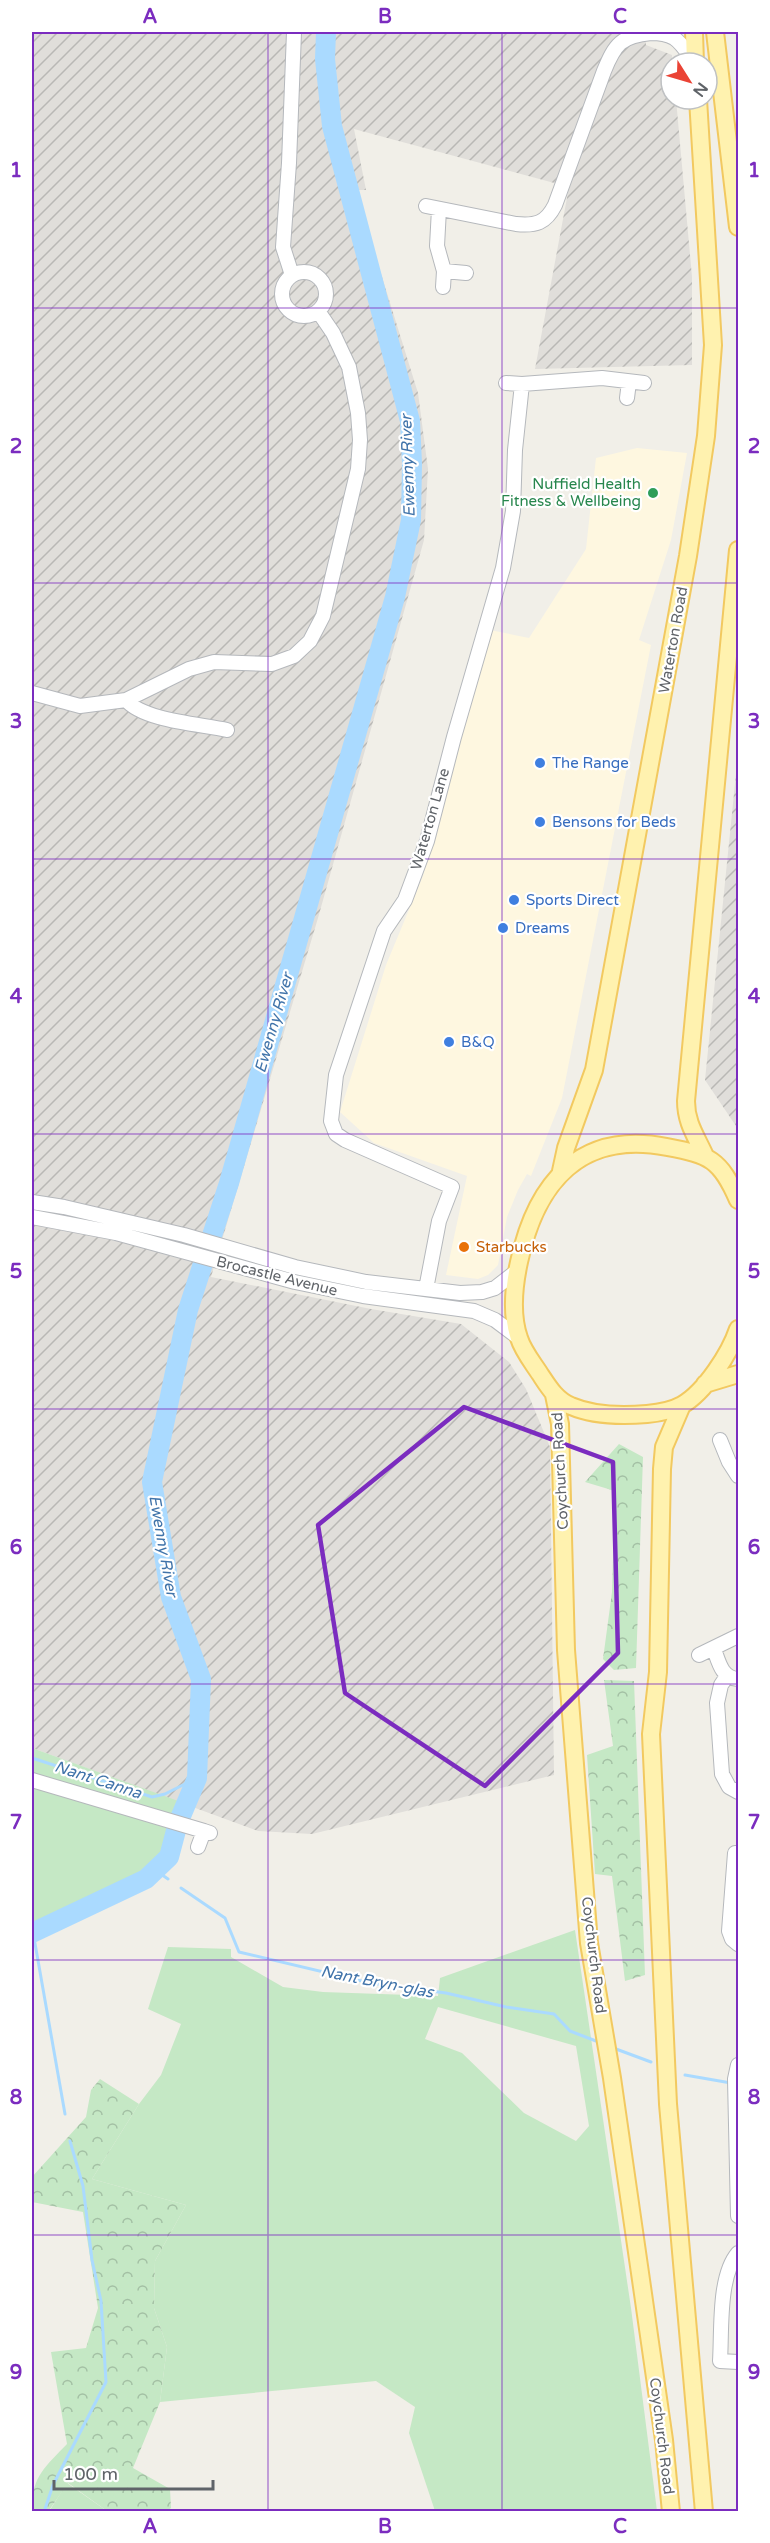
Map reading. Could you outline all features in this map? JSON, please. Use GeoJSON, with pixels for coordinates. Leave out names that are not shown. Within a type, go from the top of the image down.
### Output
{"type":"FeatureCollection","features":[{"type":"Feature","properties":{"kind":"main road"},"geometry":{"type":"LineString","coordinates":[[694,32],[695,51]]}},
{"type":"Feature","properties":{"kind":"main road"},"geometry":{"type":"LineString","coordinates":[[715,32],[738,227]]}},
{"type":"Feature","properties":{"kind":"main road","name":"Waterton Road"},"geometry":{"type":"LineString","coordinates":[[561,1171],[566,1148],[594,1070],[688,556],[706,436],[712,345],[699,111]]}},
{"type":"Feature","properties":{"kind":"main road"},"geometry":{"type":"LineString","coordinates":[[738,550],[686,1101],[690,1128],[705,1156],[733,1180],[738,1200]]}},
{"type":"Feature","properties":{"kind":"main road"},"geometry":{"type":"LineString","coordinates":[[682,1405],[648,1414],[607,1414],[569,1406],[554,1395],[519,1338],[514,1307],[517,1271],[523,1241],[534,1211],[561,1171],[595,1151],[613,1144],[661,1146],[705,1156]]}},
{"type":"Feature","properties":{"kind":"main road"},"geometry":{"type":"LineString","coordinates":[[704,2511],[668,2104],[651,1734],[658,1672],[664,1447],[682,1405],[705,1384],[727,1355],[738,1329]]}},
{"type":"Feature","properties":{"kind":"main road"},"geometry":{"type":"LineString","coordinates":[[705,1384],[738,1374]]}},
{"type":"Feature","properties":{"kind":"main road","name":"Coychurch Road"},"geometry":{"type":"LineString","coordinates":[[554,1395],[560,1424],[566,1650],[589,1943],[625,2169],[664,2440],[671,2511]]}},
{"type":"Feature","properties":{"kind":"street"},"geometry":{"type":"LineString","coordinates":[[292,275],[283,247],[294,32]]}},
{"type":"Feature","properties":{"kind":"street"},"geometry":{"type":"LineString","coordinates":[[443,287],[444,271],[437,246],[433,207],[516,224],[534,224],[545,220],[555,205],[610,55],[622,40],[657,32],[677,40],[686,51]]}},
{"type":"Feature","properties":{"kind":"street"},"geometry":{"type":"LineString","coordinates":[[444,271],[466,273]]}},
{"type":"Feature","properties":{"kind":"street"},"geometry":{"type":"LineString","coordinates":[[298,272],[311,272],[322,280],[325,286],[325,300],[318,311],[301,316],[287,309],[282,295],[286,280],[292,275],[298,272]]}},
{"type":"Feature","properties":{"kind":"street"},"geometry":{"type":"LineString","coordinates":[[32,693],[80,705],[126,700],[189,669],[214,662],[272,664],[294,656],[310,641],[323,616],[358,469],[360,440],[358,413],[349,368],[333,333],[318,311]]}},
{"type":"Feature","properties":{"kind":"street"},"geometry":{"type":"LineString","coordinates":[[506,383],[522,384],[602,378],[644,383]]}},
{"type":"Feature","properties":{"kind":"street"},"geometry":{"type":"LineString","coordinates":[[627,398],[629,382]]}},
{"type":"Feature","properties":{"kind":"street","name":"Waterton Lane"},"geometry":{"type":"LineString","coordinates":[[426,1289],[439,1221],[452,1187],[345,1140],[336,1134],[331,1120],[336,1075],[372,963],[384,931],[405,900],[427,841],[454,737],[503,568],[513,511],[515,450],[522,384]]}},
{"type":"Feature","properties":{"kind":"street"},"geometry":{"type":"LineString","coordinates":[[126,700],[148,714],[226,730]]}},
{"type":"Feature","properties":{"kind":"street","name":"Brocastle Avenue"},"geometry":{"type":"LineString","coordinates":[[32,1203],[64,1207],[184,1235],[295,1268],[366,1282],[460,1293],[482,1292],[495,1288],[517,1271]]}},
{"type":"Feature","properties":{"kind":"street","name":"Brocastle Avenue"},"geometry":{"type":"LineString","coordinates":[[32,1217],[116,1233],[295,1282],[363,1296],[474,1311],[495,1320],[519,1338]]}},
{"type":"Feature","properties":{"kind":"street"},"geometry":{"type":"LineString","coordinates":[[720,1440],[738,1476]]}},
{"type":"Feature","properties":{"kind":"street"},"geometry":{"type":"LineString","coordinates":[[699,1655],[738,1635]]}},
{"type":"Feature","properties":{"kind":"street"},"geometry":{"type":"LineString","coordinates":[[714,1649],[719,1665],[733,1678],[721,1685],[717,1703],[722,1774],[729,1787],[738,1792]]}},
{"type":"Feature","properties":{"kind":"street"},"geometry":{"type":"LineString","coordinates":[[32,1780],[203,1831],[198,1847]]}},
{"type":"Feature","properties":{"kind":"street"},"geometry":{"type":"LineString","coordinates":[[735,1853],[729,1931],[732,1939],[738,1944]]}},
{"type":"Feature","properties":{"kind":"street"},"geometry":{"type":"LineString","coordinates":[[738,2065],[736,2085],[738,2216]]}},
{"type":"Feature","properties":{"kind":"street"},"geometry":{"type":"LineString","coordinates":[[738,2253],[731,2262],[727,2278],[720,2361],[738,2362]]}},
{"type":"Feature","properties":{"kind":"highlighted area"},"geometry":{"type":"Polygon","coordinates":[[[464,1407],[613,1462],[618,1653],[485,1786],[345,1693],[318,1525],[464,1407]]]}},
{"type":"Feature","properties":{"kind":"shaded area"},"geometry":{"type":"Polygon","coordinates":[[[32,32],[645,32],[646,45],[662,51],[659,51],[659,111],[677,111],[692,277],[692,365],[535,369],[569,187],[354,129],[366,190],[355,190],[418,393],[428,469],[424,540],[318,918],[211,1277],[371,1309],[461,1324],[509,1362],[526,1389],[550,1447],[554,1775],[312,1834],[258,1831],[32,1748],[32,32]]]}},
{"type":"Feature","properties":{"kind":"shaded area"},"geometry":{"type":"Polygon","coordinates":[[[637,448],[687,453],[671,540],[639,640],[651,645],[562,1098],[531,1176],[527,1174],[507,1217],[498,1265],[488,1275],[478,1279],[446,1275],[467,1176],[374,1143],[340,1112],[386,965],[423,876],[490,630],[529,638],[586,549],[596,458],[637,448]]]}},
{"type":"Feature","properties":{"kind":"shaded area"},"geometry":{"type":"Polygon","coordinates":[[[738,754],[738,1129],[705,1080],[738,754]]]}},
{"type":"Feature","properties":{"kind":"green space"},"geometry":{"type":"Polygon","coordinates":[[[619,1444],[643,1457],[636,1668],[614,1670],[603,1659],[612,1592],[615,1491],[585,1482],[619,1444]]]}},
{"type":"Feature","properties":{"kind":"green space"},"geometry":{"type":"Polygon","coordinates":[[[604,1680],[634,1681],[645,1975],[625,1981],[612,1876],[595,1874],[587,1755],[613,1746],[604,1680]]]}},
{"type":"Feature","properties":{"kind":"green space"},"geometry":{"type":"Polygon","coordinates":[[[32,1748],[181,1802],[160,1860],[137,1877],[32,1924],[32,1748]]]}},
{"type":"Feature","properties":{"kind":"green space"},"geometry":{"type":"Polygon","coordinates":[[[575,1930],[631,2308],[657,2511],[435,2511],[409,2433],[415,2407],[376,2381],[160,2402],[167,2347],[154,2308],[155,2261],[186,2205],[92,2179],[139,2104],[161,2075],[181,2024],[148,2009],[168,1947],[231,1949],[231,1957],[283,1987],[323,1992],[438,1996],[440,1978],[575,1930]],[[438,2007],[425,2039],[462,2053],[524,2113],[576,2141],[589,2126],[576,2046],[438,2007]]]}},
{"type":"Feature","properties":{"kind":"green space"},"geometry":{"type":"Polygon","coordinates":[[[100,2079],[139,2104],[92,2179],[186,2205],[155,2261],[154,2308],[167,2347],[160,2402],[133,2468],[170,2489],[171,2508],[167,2511],[107,2511],[68,2483],[50,2509],[51,2511],[32,2511],[34,2489],[41,2473],[67,2444],[51,2352],[86,2348],[98,2308],[83,2212],[32,2202],[32,2177],[86,2117],[91,2090],[100,2079]]]}},
{"type":"Feature","properties":{"kind":"green space"},"geometry":{"type":"Polygon","coordinates":[[[67,2483],[107,2511],[51,2512],[50,2510],[67,2483]]]}},
{"type":"Feature","properties":{"kind":"waterway","name":"Ewenny River"},"geometry":{"type":"LineString","coordinates":[[32,1933],[146,1879],[169,1857],[178,1823],[197,1778],[201,1679],[171,1597],[152,1482],[188,1310],[229,1183],[395,597],[411,520],[410,421],[332,126],[325,59],[326,32]]}},
{"type":"Feature","properties":{"kind":"waterway","name":"Nant Canna"},"geometry":{"type":"LineString","coordinates":[[32,1758],[152,1797],[165,1794],[197,1778]]}},
{"type":"Feature","properties":{"kind":"waterway","name":"Nant Bryn-glas"},"geometry":{"type":"LineString","coordinates":[[155,1870],[168,1879]]}},
{"type":"Feature","properties":{"kind":"waterway","name":"Nant Bryn-glas"},"geometry":{"type":"LineString","coordinates":[[181,1888],[225,1918],[239,1952],[370,1983],[446,1993],[506,2007],[554,2014],[570,2031],[596,2041]]}},
{"type":"Feature","properties":{"kind":"waterway"},"geometry":{"type":"LineString","coordinates":[[33,1932],[65,2114]]}},
{"type":"Feature","properties":{"kind":"waterway","name":"Nant Bryn-glas"},"geometry":{"type":"LineString","coordinates":[[616,2049],[651,2062]]}},
{"type":"Feature","properties":{"kind":"waterway","name":"Nant Bryn-glas"},"geometry":{"type":"LineString","coordinates":[[685,2075],[731,2083]]}},
{"type":"Feature","properties":{"kind":"waterway"},"geometry":{"type":"LineString","coordinates":[[44,2512],[53,2485],[106,2382],[101,2301],[92,2260],[83,2186],[70,2141]]}},
{"type":"Feature","properties":{"kind":"place","name":"Nuffield Health Fitness & Wellbeing"},"geometry":{"type":"Point","coordinates":[653,493]}},
{"type":"Feature","properties":{"kind":"place","name":"The Range"},"geometry":{"type":"Point","coordinates":[540,763]}},
{"type":"Feature","properties":{"kind":"place","name":"Bensons for Beds"},"geometry":{"type":"Point","coordinates":[540,822]}},
{"type":"Feature","properties":{"kind":"place","name":"Sports Direct"},"geometry":{"type":"Point","coordinates":[514,900]}},
{"type":"Feature","properties":{"kind":"place","name":"Dreams"},"geometry":{"type":"Point","coordinates":[503,928]}},
{"type":"Feature","properties":{"kind":"place","name":"B&Q"},"geometry":{"type":"Point","coordinates":[449,1042]}},
{"type":"Feature","properties":{"kind":"place","name":"Starbucks"},"geometry":{"type":"Point","coordinates":[464,1247]}}]}
